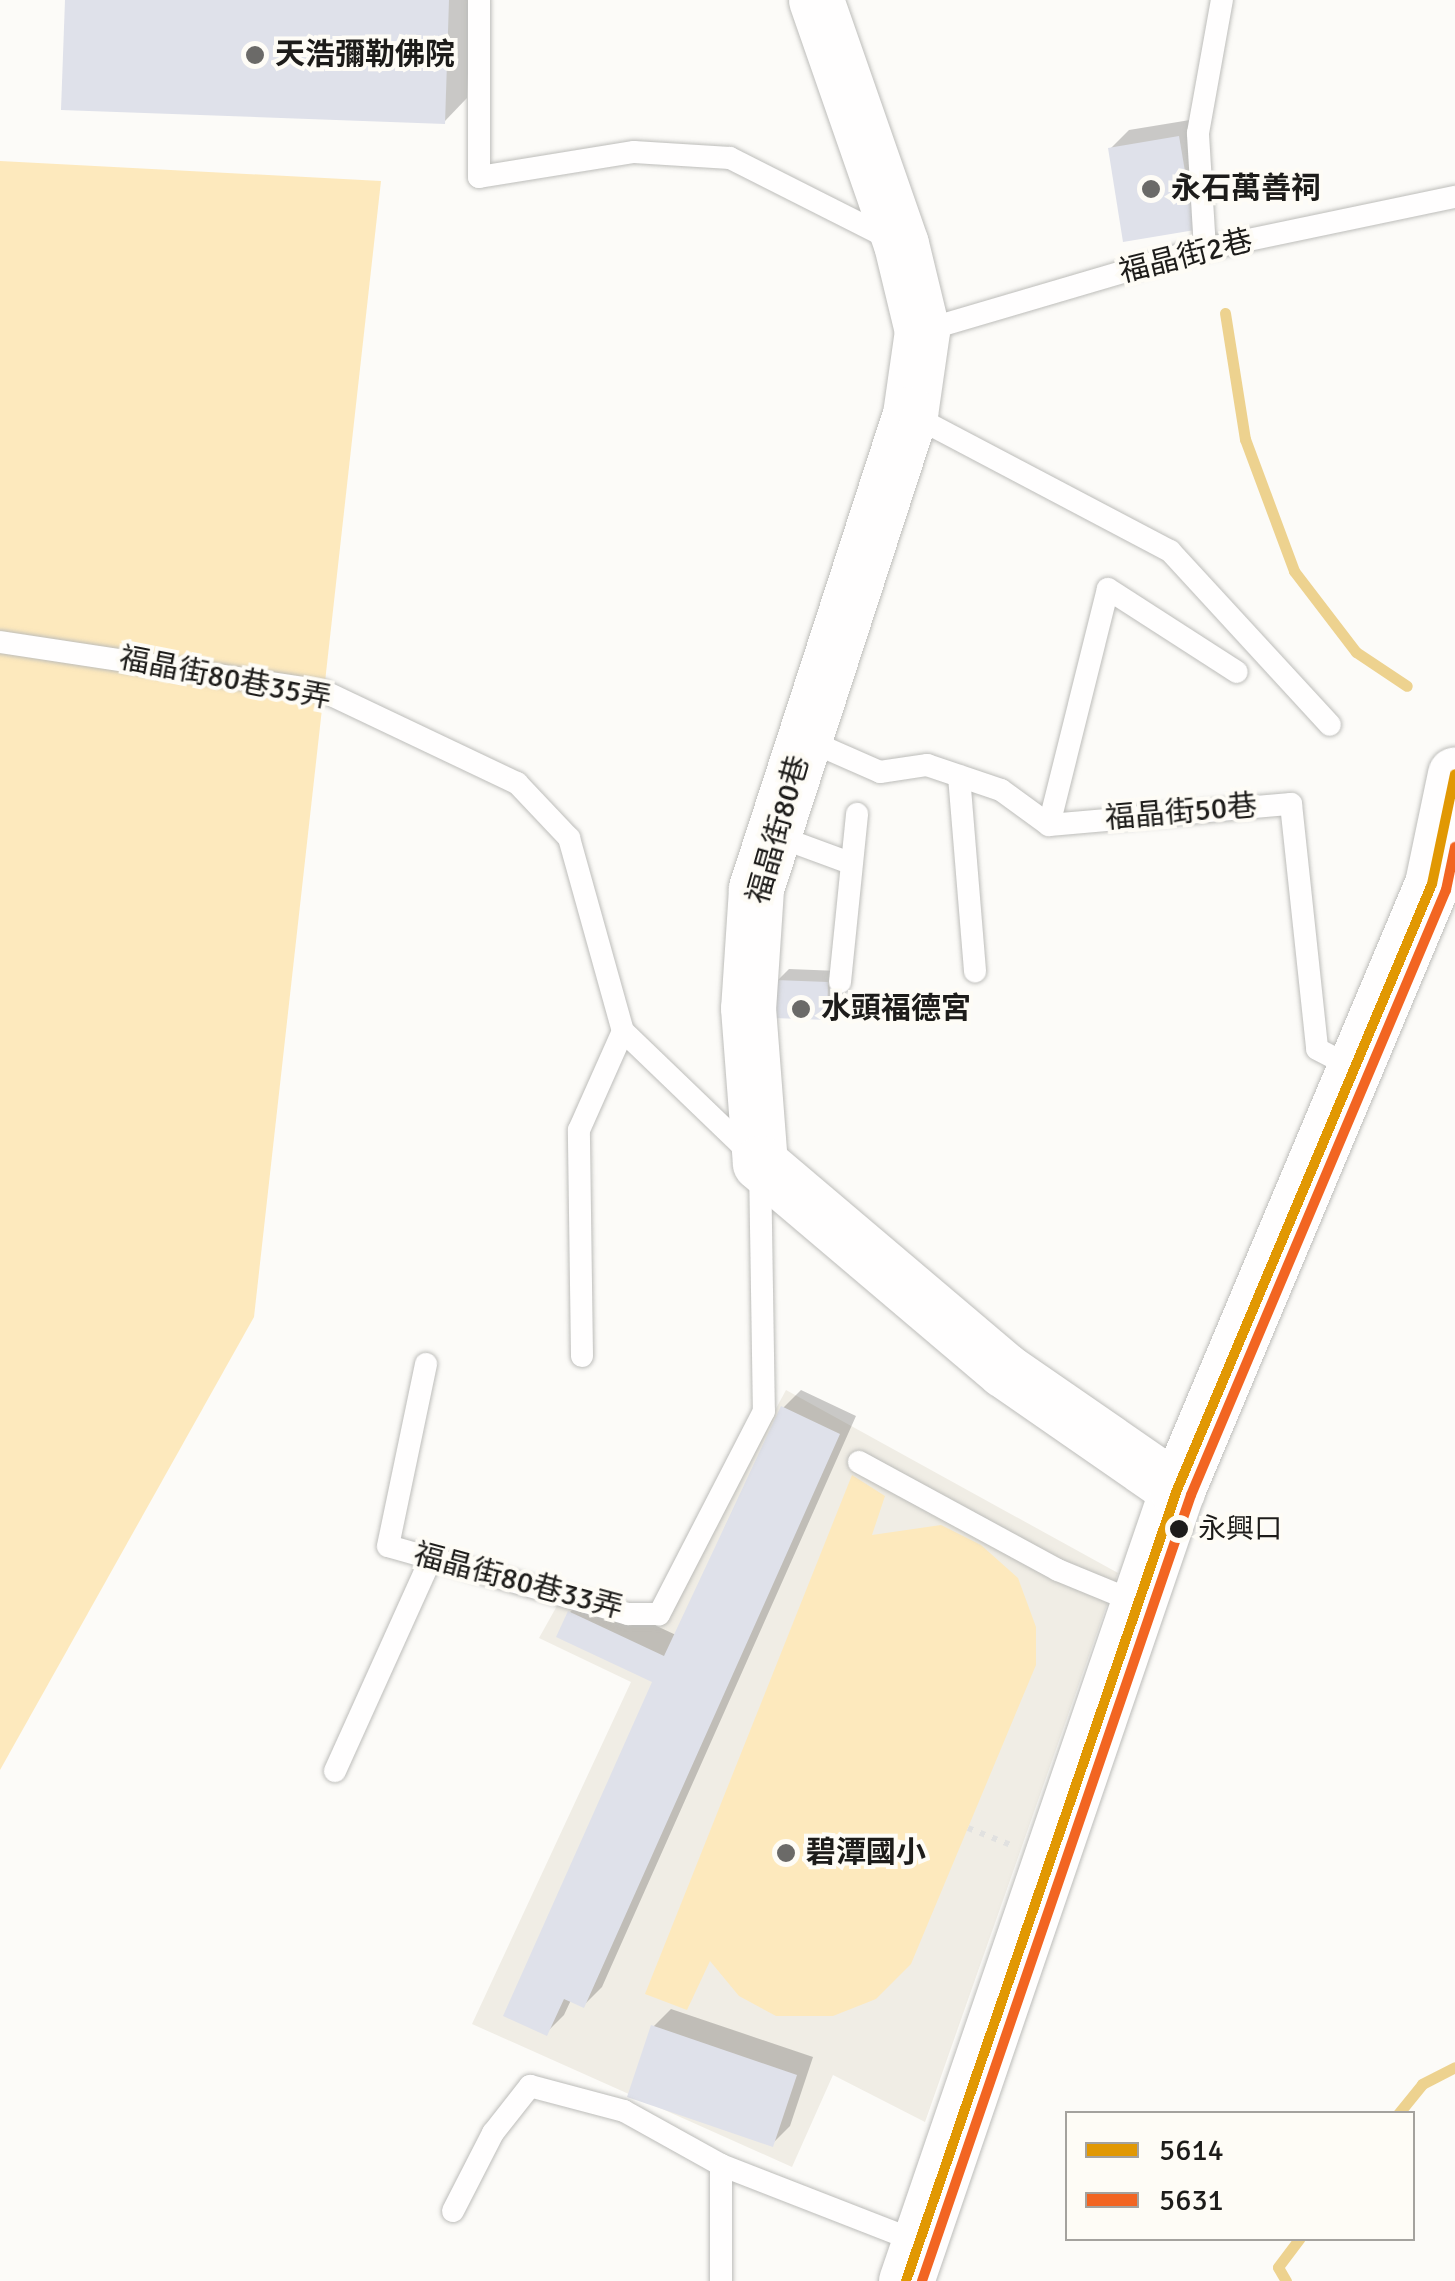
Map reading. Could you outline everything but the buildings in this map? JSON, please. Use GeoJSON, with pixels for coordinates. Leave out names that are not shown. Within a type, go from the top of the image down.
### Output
{"type":"FeatureCollection","features":[{"type":"Feature","properties":{"kind":"street","name":"福晶街80巷"},"geometry":{"type":"LineString","coordinates":[[760,1163],[748,1008],[756,889],[910,414],[922,331],[900,244],[816,0]]}},
{"type":"Feature","properties":{"kind":"street"},"geometry":{"type":"LineString","coordinates":[[913,2261],[1178,1490],[1432,884],[1455,774]]}},
{"type":"Feature","properties":{"kind":"street"},"geometry":{"type":"LineString","coordinates":[[760,1163],[1004,1370],[1178,1490]]}},
{"type":"Feature","properties":{"kind":"lane"},"geometry":{"type":"LineString","coordinates":[[479,0],[480,177],[634,152],[730,158],[900,244]]}},
{"type":"Feature","properties":{"kind":"lane"},"geometry":{"type":"LineString","coordinates":[[1205,249],[1198,133],[1222,0]]}},
{"type":"Feature","properties":{"kind":"lane","name":"福晶街2巷"},"geometry":{"type":"LineString","coordinates":[[922,331],[1205,249],[1455,198]]}},
{"type":"Feature","properties":{"kind":"lane"},"geometry":{"type":"LineString","coordinates":[[910,414],[1170,551],[1330,724]]}},
{"type":"Feature","properties":{"kind":"lane"},"geometry":{"type":"LineString","coordinates":[[806,739],[880,772],[927,764],[1002,790],[1049,825],[1108,589],[1237,672]]}},
{"type":"Feature","properties":{"kind":"lane","name":"福晶街80巷35弄"},"geometry":{"type":"LineString","coordinates":[[0,642],[323,691],[517,783],[570,838],[623,1031]]}},
{"type":"Feature","properties":{"kind":"lane"},"geometry":{"type":"LineString","coordinates":[[959,776],[975,971]]}},
{"type":"Feature","properties":{"kind":"lane","name":"福晶街50巷"},"geometry":{"type":"LineString","coordinates":[[1049,825],[1291,804],[1317,1049],[1354,1068]]}},
{"type":"Feature","properties":{"kind":"lane"},"geometry":{"type":"LineString","coordinates":[[840,982],[858,814]]}},
{"type":"Feature","properties":{"kind":"lane"},"geometry":{"type":"LineString","coordinates":[[773,835],[850,863]]}},
{"type":"Feature","properties":{"kind":"lane"},"geometry":{"type":"LineString","coordinates":[[582,1356],[579,1130],[623,1031],[760,1163]]}},
{"type":"Feature","properties":{"kind":"lane","name":"福晶街80巷33弄"},"geometry":{"type":"LineString","coordinates":[[426,1364],[388,1546],[628,1614],[659,1614],[764,1411],[760,1163]]}},
{"type":"Feature","properties":{"kind":"lane"},"geometry":{"type":"LineString","coordinates":[[859,1462],[1058,1570],[1138,1603]]}},
{"type":"Feature","properties":{"kind":"lane"},"geometry":{"type":"LineString","coordinates":[[334,1771],[430,1561]]}},
{"type":"Feature","properties":{"kind":"lane"},"geometry":{"type":"LineString","coordinates":[[454,2211],[492,2133],[530,2086],[624,2111],[913,2261]]}},
{"type":"Feature","properties":{"kind":"lane"},"geometry":{"type":"LineString","coordinates":[[721,2281],[722,2165]]}},
{"type":"Feature","properties":{"kind":"path"},"geometry":{"type":"LineString","coordinates":[[968,1828],[1010,1844]]}},
{"type":"Feature","properties":{"kind":"shaded area"},"geometry":{"type":"Polygon","coordinates":[[[0,161],[381,181],[254,1317],[0,1770],[0,161]]]}},
{"type":"Feature","properties":{"kind":"shaded area","name":"碧潭國小"},"geometry":{"type":"Polygon","coordinates":[[[786,1390],[1118,1573],[925,2122],[833,2075],[792,2167],[472,2024],[631,1682],[539,1638],[558,1604],[659,1625],[786,1390]]]}},
{"type":"Feature","properties":{"kind":"shaded area"},"geometry":{"type":"Polygon","coordinates":[[[852,1475],[885,1496],[872,1535],[941,1525],[981,1545],[1018,1578],[1036,1627],[1036,1665],[911,1964],[876,1999],[833,2016],[776,2016],[739,1996],[710,1961],[687,2010],[645,1994],[852,1475]]]}},
{"type":"Feature","properties":{"kind":"waterway"},"geometry":{"type":"LineString","coordinates":[[1225,313],[1245,439],[1294,571],[1356,652],[1407,686]]}},
{"type":"Feature","properties":{"kind":"waterway"},"geometry":{"type":"LineString","coordinates":[[1400,2111],[1422,2084],[1455,2067]]}},
{"type":"Feature","properties":{"kind":"waterway"},"geometry":{"type":"LineString","coordinates":[[1286,2281],[1278,2267],[1298,2241]]}},
{"type":"Feature","properties":{"kind":"transit line","name":"5614"},"geometry":{"type":"LineString","coordinates":[[906,2281],[1177,1490],[1432,884],[1455,774]]}},
{"type":"Feature","properties":{"kind":"transit line","name":"5631"},"geometry":{"type":"LineString","coordinates":[[922,2281],[1191,1495],[1446,890],[1455,847]]}},
{"type":"Feature","properties":{"kind":"place","name":"天浩彌勒佛院"},"geometry":{"type":"Point","coordinates":[255,55]}},
{"type":"Feature","properties":{"kind":"place","name":"永石萬善祠"},"geometry":{"type":"Point","coordinates":[1151,189]}},
{"type":"Feature","properties":{"kind":"place","name":"水頭福德宮"},"geometry":{"type":"Point","coordinates":[801,1009]}},
{"type":"Feature","properties":{"kind":"place","name":"永興口"},"geometry":{"type":"Point","coordinates":[1179,1529]}},
{"type":"Feature","properties":{"kind":"place","name":"碧潭國小"},"geometry":{"type":"Point","coordinates":[786,1853]}}]}
